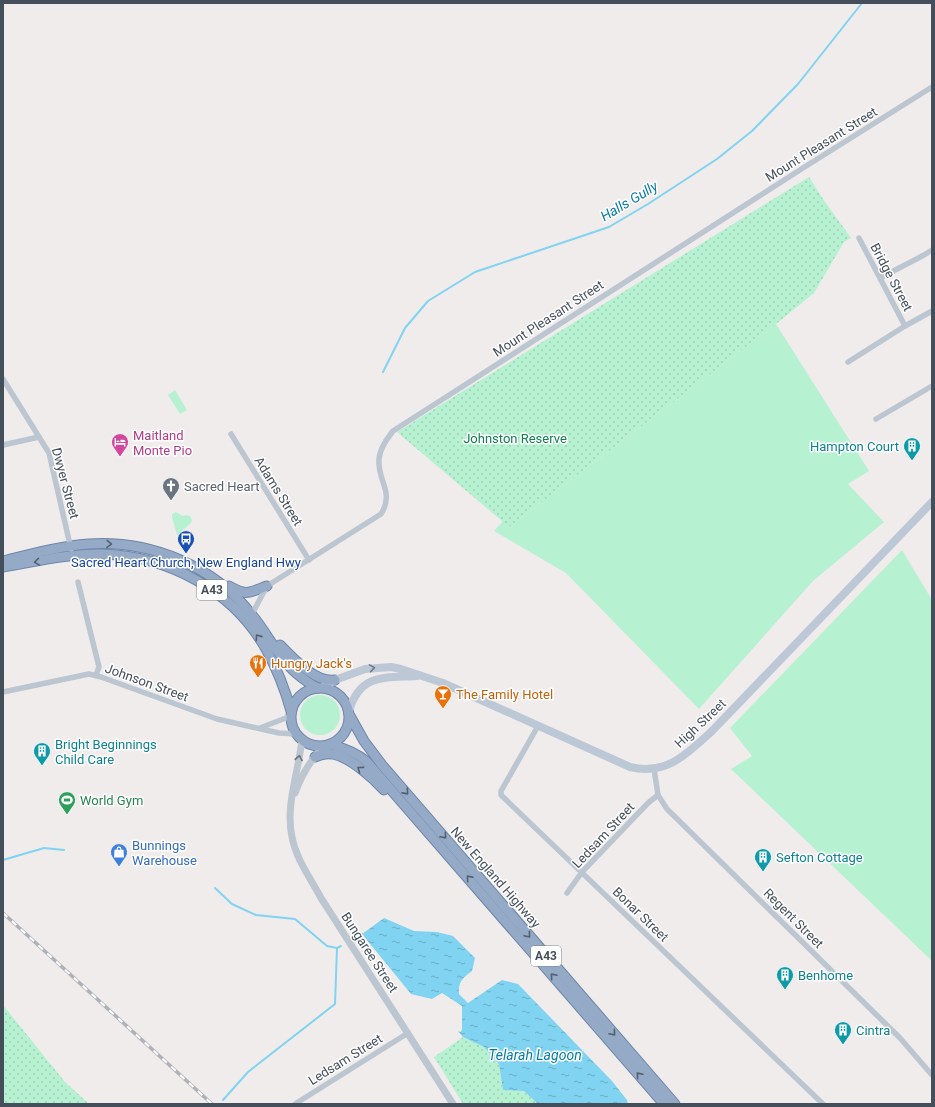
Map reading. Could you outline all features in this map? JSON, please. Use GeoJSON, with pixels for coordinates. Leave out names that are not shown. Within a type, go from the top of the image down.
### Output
{"type":"FeatureCollection","features":[{"type":"Feature","properties":{"kind":"highway","name":"A43"},"geometry":{"type":"LineString","coordinates":[[3,568],[71,552],[88,544],[125,545],[148,548],[181,560],[212,577],[234,596],[252,614],[295,672],[302,678],[320,688],[336,692],[346,704],[349,714]]}},
{"type":"Feature","properties":{"kind":"highway","name":"A43"},"geometry":{"type":"LineString","coordinates":[[3,561],[71,552],[145,559],[179,571],[204,585],[228,603],[257,635],[275,666],[282,682],[291,713],[293,726],[299,737],[314,745],[328,745]]}},
{"type":"Feature","properties":{"kind":"highway"},"geometry":{"type":"LineString","coordinates":[[212,577],[241,592],[250,592],[267,586]]}},
{"type":"Feature","properties":{"kind":"highway"},"geometry":{"type":"LineString","coordinates":[[262,628],[289,654],[316,676],[328,681],[335,680]]}},
{"type":"Feature","properties":{"kind":"highway"},"geometry":{"type":"LineString","coordinates":[[291,713],[297,699],[312,689],[320,688]]}},
{"type":"Feature","properties":{"kind":"highway"},"geometry":{"type":"LineString","coordinates":[[328,745],[342,736],[349,724],[349,714]]}},
{"type":"Feature","properties":{"kind":"highway","name":"New England Highway"},"geometry":{"type":"LineString","coordinates":[[349,714],[364,741],[382,765],[675,1104]]}},
{"type":"Feature","properties":{"kind":"highway","name":"New England Highway"},"geometry":{"type":"LineString","coordinates":[[328,745],[344,748],[356,753],[366,761],[664,1104]]}},
{"type":"Feature","properties":{"kind":"highway"},"geometry":{"type":"LineString","coordinates":[[315,756],[327,753],[334,754],[352,763],[376,782],[392,798],[411,812]]}},
{"type":"Feature","properties":{"kind":"main road","name":"High Street"},"geometry":{"type":"LineString","coordinates":[[320,688],[335,680],[365,669],[378,667],[396,668],[443,683],[630,767],[644,770],[662,768],[675,762],[712,731],[932,502]]}},
{"type":"Feature","properties":{"kind":"main road","name":"High Street"},"geometry":{"type":"LineString","coordinates":[[349,714],[355,694],[366,684],[374,680],[385,678],[420,676]]}},
{"type":"Feature","properties":{"kind":"street","name":"Mount Pleasant Street"},"geometry":{"type":"LineString","coordinates":[[252,614],[267,586],[381,514],[387,502],[387,494],[380,469],[379,459],[386,439],[393,431],[932,87]]}},
{"type":"Feature","properties":{"kind":"street","name":"Bridge Street"},"geometry":{"type":"LineString","coordinates":[[859,238],[905,326]]}},
{"type":"Feature","properties":{"kind":"street"},"geometry":{"type":"LineString","coordinates":[[880,278],[932,250]]}},
{"type":"Feature","properties":{"kind":"street"},"geometry":{"type":"LineString","coordinates":[[848,362],[932,311]]}},
{"type":"Feature","properties":{"kind":"street","name":"Dwyer Street"},"geometry":{"type":"LineString","coordinates":[[3,379],[49,453],[71,552]]}},
{"type":"Feature","properties":{"kind":"street"},"geometry":{"type":"LineString","coordinates":[[876,419],[932,386]]}},
{"type":"Feature","properties":{"kind":"street","name":"Adams Street"},"geometry":{"type":"LineString","coordinates":[[232,434],[308,560]]}},
{"type":"Feature","properties":{"kind":"street"},"geometry":{"type":"LineString","coordinates":[[3,445],[39,437]]}},
{"type":"Feature","properties":{"kind":"street"},"geometry":{"type":"LineString","coordinates":[[78,582],[99,668],[96,675]]}},
{"type":"Feature","properties":{"kind":"street","name":"Johnson Street"},"geometry":{"type":"LineString","coordinates":[[3,692],[84,674],[96,675],[217,719],[299,737]]}},
{"type":"Feature","properties":{"kind":"street"},"geometry":{"type":"LineString","coordinates":[[260,728],[291,713]]}},
{"type":"Feature","properties":{"kind":"street","name":"Bonar Street"},"geometry":{"type":"LineString","coordinates":[[538,726],[501,791],[501,795],[823,1104]]}},
{"type":"Feature","properties":{"kind":"street","name":"Bungaree Street"},"geometry":{"type":"LineString","coordinates":[[299,737],[300,753],[294,782],[290,822],[292,837],[301,861],[322,898],[453,1104]]}},
{"type":"Feature","properties":{"kind":"street","name":"Bungaree Street"},"geometry":{"type":"LineString","coordinates":[[291,804],[304,772],[315,756],[328,745]]}},
{"type":"Feature","properties":{"kind":"street","name":"Regent Street"},"geometry":{"type":"LineString","coordinates":[[654,769],[658,795],[667,809],[900,1038],[932,1075]]}},
{"type":"Feature","properties":{"kind":"street","name":"Ledsam Street"},"geometry":{"type":"LineString","coordinates":[[567,893],[582,872],[658,795]]}},
{"type":"Feature","properties":{"kind":"street","name":"Ledsam Street"},"geometry":{"type":"LineString","coordinates":[[295,1104],[408,1033]]}},
{"type":"Feature","properties":{"kind":"green space","name":"Johnston Reserve"},"geometry":{"type":"Polygon","coordinates":[[[809,177],[851,238],[844,242],[814,293],[776,324],[509,527],[397,432],[809,177]]]}},
{"type":"Feature","properties":{"kind":"green space"},"geometry":{"type":"Polygon","coordinates":[[[776,324],[869,471],[848,484],[884,522],[813,581],[699,709],[566,573],[494,531],[503,521],[509,527],[776,324]]]}},
{"type":"Feature","properties":{"kind":"green space"},"geometry":{"type":"Polygon","coordinates":[[[175,390],[187,410],[180,414],[168,395],[175,390]]]}},
{"type":"Feature","properties":{"kind":"green space"},"geometry":{"type":"Polygon","coordinates":[[[176,512],[183,516],[190,516],[192,520],[191,523],[177,535],[172,517],[172,514],[176,512]]]}},
{"type":"Feature","properties":{"kind":"green space"},"geometry":{"type":"Polygon","coordinates":[[[902,550],[932,600],[932,961],[731,769],[752,756],[730,728],[902,550]]]}},
{"type":"Feature","properties":{"kind":"green space"},"geometry":{"type":"Polygon","coordinates":[[[324,695],[331,698],[337,704],[340,715],[339,723],[331,732],[324,735],[316,735],[309,732],[301,723],[300,711],[303,704],[312,696],[324,695]]]}},
{"type":"Feature","properties":{"kind":"green space"},"geometry":{"type":"Polygon","coordinates":[[[3,1005],[65,1082],[89,1104],[3,1104],[3,1005]]]}},
{"type":"Feature","properties":{"kind":"green space","name":"Telarah Lagoon"},"geometry":{"type":"Polygon","coordinates":[[[463,1037],[484,1047],[499,1064],[503,1090],[524,1091],[538,1104],[463,1104],[434,1057],[463,1037]]]}},
{"type":"Feature","properties":{"kind":"water","name":"Telarah Lagoon"},"geometry":{"type":"Polygon","coordinates":[[[384,918],[414,931],[437,932],[453,936],[475,958],[472,971],[464,978],[459,986],[459,994],[468,1003],[502,980],[518,984],[612,1081],[627,1100],[628,1104],[538,1104],[524,1091],[503,1090],[499,1064],[484,1047],[463,1037],[458,1031],[461,1032],[462,1029],[462,1006],[442,993],[432,999],[411,994],[362,934],[384,918]]]}},
{"type":"Feature","properties":{"kind":"waterway","name":"Halls Gully"},"geometry":{"type":"LineString","coordinates":[[383,372],[405,328],[428,301],[475,272],[609,227],[648,204],[717,159],[752,131],[798,84],[862,3]]}},
{"type":"Feature","properties":{"kind":"waterway"},"geometry":{"type":"LineString","coordinates":[[3,860],[44,848],[64,850]]}},
{"type":"Feature","properties":{"kind":"waterway"},"geometry":{"type":"LineString","coordinates":[[215,888],[232,904],[256,915],[295,919],[327,946],[337,948],[341,946]]}},
{"type":"Feature","properties":{"kind":"waterway"},"geometry":{"type":"LineString","coordinates":[[358,936],[362,934]]}},
{"type":"Feature","properties":{"kind":"waterway"},"geometry":{"type":"LineString","coordinates":[[223,1100],[248,1072],[335,1004],[337,948]]}},
{"type":"Feature","properties":{"kind":"railway"},"geometry":{"type":"LineString","coordinates":[[3,913],[212,1104]]}},
{"type":"Feature","properties":{"kind":"place","name":"Maitland Monte Pio"},"geometry":{"type":"Point","coordinates":[120,457]}},
{"type":"Feature","properties":{"kind":"place","name":"Hampton Court"},"geometry":{"type":"Point","coordinates":[912,461]}},
{"type":"Feature","properties":{"kind":"place","name":"Sacred Heart"},"geometry":{"type":"Point","coordinates":[171,501]}},
{"type":"Feature","properties":{"kind":"place","name":"Sacred Heart Church, New England Hwy"},"geometry":{"type":"Point","coordinates":[186,554]}},
{"type":"Feature","properties":{"kind":"place","name":"Hungry Jack's"},"geometry":{"type":"Point","coordinates":[258,678]}},
{"type":"Feature","properties":{"kind":"place","name":"The Family Hotel"},"geometry":{"type":"Point","coordinates":[443,709]}},
{"type":"Feature","properties":{"kind":"place","name":"Bright Beginnings Child Care"},"geometry":{"type":"Point","coordinates":[42,766]}},
{"type":"Feature","properties":{"kind":"place","name":"World Gym"},"geometry":{"type":"Point","coordinates":[67,815]}},
{"type":"Feature","properties":{"kind":"place","name":"Bunnings Warehouse"},"geometry":{"type":"Point","coordinates":[119,867]}},
{"type":"Feature","properties":{"kind":"place","name":"Sefton Cottage"},"geometry":{"type":"Point","coordinates":[763,872]}},
{"type":"Feature","properties":{"kind":"place","name":"Benhome"},"geometry":{"type":"Point","coordinates":[785,990]}},
{"type":"Feature","properties":{"kind":"place","name":"Cintra"},"geometry":{"type":"Point","coordinates":[843,1045]}}]}
